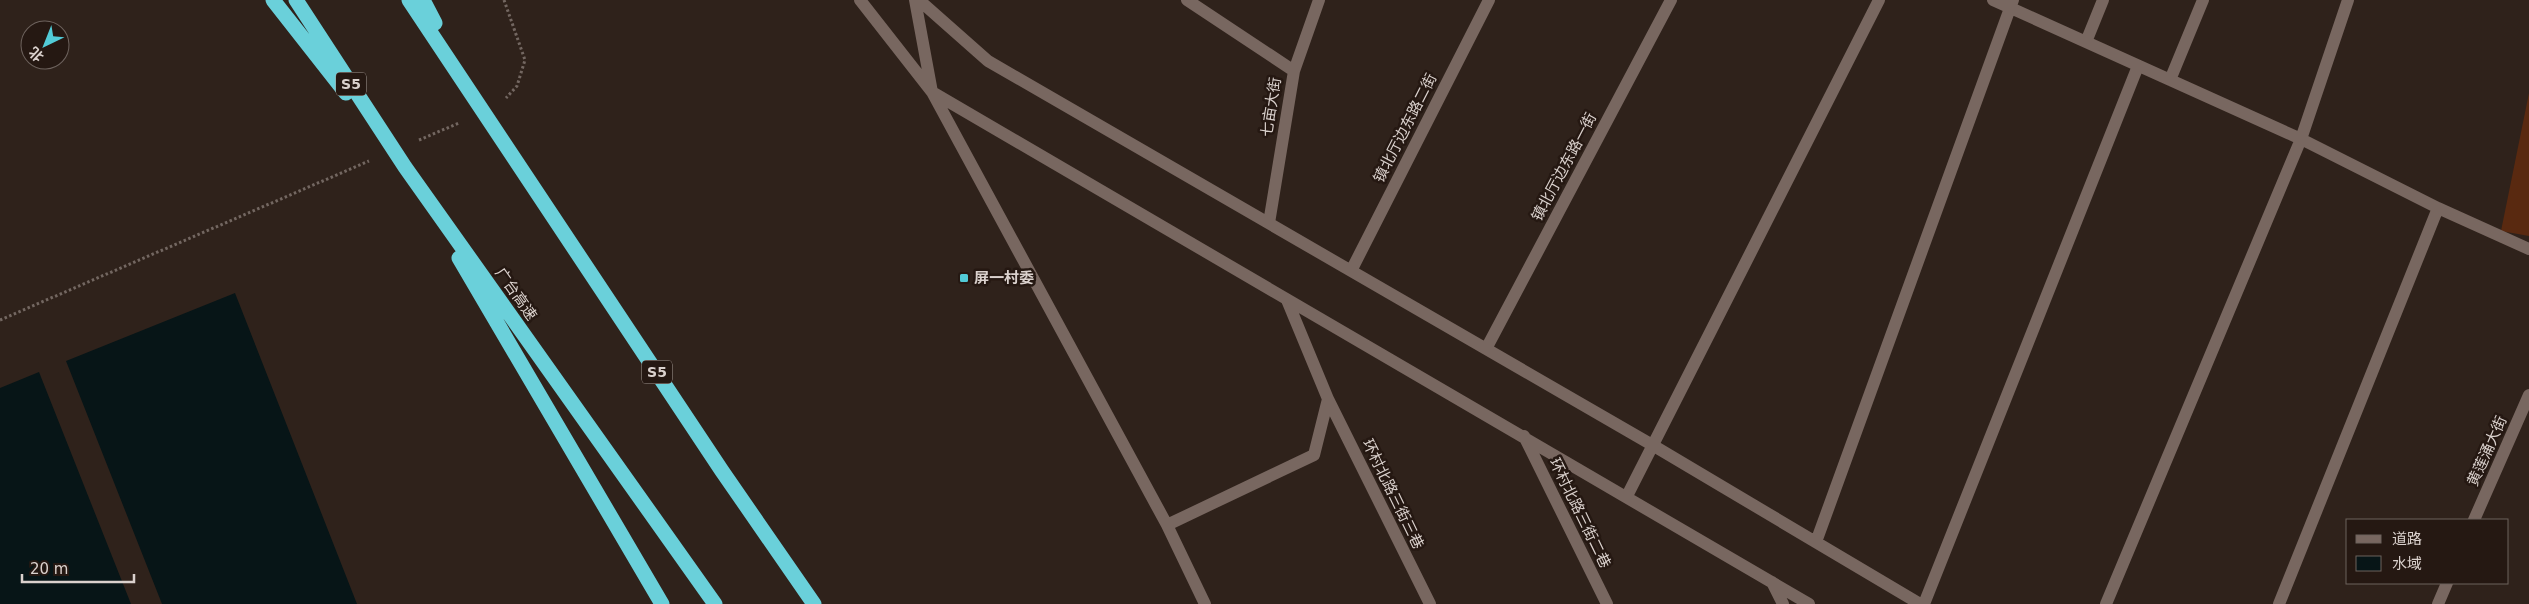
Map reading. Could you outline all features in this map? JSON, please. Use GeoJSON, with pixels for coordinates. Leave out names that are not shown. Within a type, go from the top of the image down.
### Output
{"type":"FeatureCollection","features":[{"type":"Feature","properties":{"kind":"highway"},"geometry":{"type":"LineString","coordinates":[[273,0],[405,167],[662,604]]}},
{"type":"Feature","properties":{"kind":"highway","name":"广台高速"},"geometry":{"type":"LineString","coordinates":[[296,0],[405,167],[714,604]]}},
{"type":"Feature","properties":{"kind":"highway","name":"S5"},"geometry":{"type":"LineString","coordinates":[[409,0],[722,471],[814,604]]}},
{"type":"Feature","properties":{"kind":"highway"},"geometry":{"type":"LineString","coordinates":[[422,0],[502,139]]}},
{"type":"Feature","properties":{"kind":"street"},"geometry":{"type":"LineString","coordinates":[[860,0],[932,92],[1166,525],[1205,604]]}},
{"type":"Feature","properties":{"kind":"street"},"geometry":{"type":"LineString","coordinates":[[915,0],[932,92],[1627,496],[1809,604]]}},
{"type":"Feature","properties":{"kind":"street"},"geometry":{"type":"LineString","coordinates":[[919,0],[988,61],[1654,446],[1920,604]]}},
{"type":"Feature","properties":{"kind":"street"},"geometry":{"type":"LineString","coordinates":[[1187,0],[1294,71]]}},
{"type":"Feature","properties":{"kind":"street","name":"七亩大街"},"geometry":{"type":"LineString","coordinates":[[1269,223],[1294,71],[1319,0]]}},
{"type":"Feature","properties":{"kind":"street","name":"镇北厅边东路二街"},"geometry":{"type":"LineString","coordinates":[[1351,271],[1489,0]]}},
{"type":"Feature","properties":{"kind":"street","name":"镇北厅边东路一街"},"geometry":{"type":"LineString","coordinates":[[1486,349],[1671,0]]}},
{"type":"Feature","properties":{"kind":"street"},"geometry":{"type":"LineString","coordinates":[[1627,496],[1879,0]]}},
{"type":"Feature","properties":{"kind":"street"},"geometry":{"type":"LineString","coordinates":[[1992,0],[2012,3],[2086,42],[2301,140],[2438,208],[2529,249]]}},
{"type":"Feature","properties":{"kind":"street"},"geometry":{"type":"LineString","coordinates":[[2086,42],[2103,0]]}},
{"type":"Feature","properties":{"kind":"street"},"geometry":{"type":"LineString","coordinates":[[2170,80],[2203,0]]}},
{"type":"Feature","properties":{"kind":"street"},"geometry":{"type":"LineString","coordinates":[[2106,604],[2301,140],[2348,0]]}},
{"type":"Feature","properties":{"kind":"street"},"geometry":{"type":"LineString","coordinates":[[1816,542],[2012,3]]}},
{"type":"Feature","properties":{"kind":"street"},"geometry":{"type":"LineString","coordinates":[[1924,604],[2138,66]]}},
{"type":"Feature","properties":{"kind":"street"},"geometry":{"type":"LineString","coordinates":[[2278,604],[2438,208]]}},
{"type":"Feature","properties":{"kind":"street","name":"环村北路三街三巷"},"geometry":{"type":"LineString","coordinates":[[1287,300],[1328,399],[1430,604]]}},
{"type":"Feature","properties":{"kind":"street","name":"黄莲涌大街"},"geometry":{"type":"LineString","coordinates":[[2474,519],[2529,395]]}},
{"type":"Feature","properties":{"kind":"street"},"geometry":{"type":"LineString","coordinates":[[1166,525],[1314,455],[1328,399]]}},
{"type":"Feature","properties":{"kind":"street","name":"环村北路三街二巷"},"geometry":{"type":"LineString","coordinates":[[1524,436],[1607,604]]}},
{"type":"Feature","properties":{"kind":"street"},"geometry":{"type":"LineString","coordinates":[[1772,582],[1783,604]]}},
{"type":"Feature","properties":{"kind":"street"},"geometry":{"type":"LineString","coordinates":[[2438,604],[2447,584]]}},
{"type":"Feature","properties":{"kind":"path"},"geometry":{"type":"LineString","coordinates":[[504,0],[525,60],[517,86],[504,99]]}},
{"type":"Feature","properties":{"kind":"path"},"geometry":{"type":"LineString","coordinates":[[416,141],[462,122]]}},
{"type":"Feature","properties":{"kind":"path"},"geometry":{"type":"LineString","coordinates":[[0,320],[371,161]]}},
{"type":"Feature","properties":{"kind":"shaded area"},"geometry":{"type":"Polygon","coordinates":[[[2529,93],[2529,236],[2501,231],[2529,93]]]}},
{"type":"Feature","properties":{"kind":"water"},"geometry":{"type":"Polygon","coordinates":[[[235,293],[357,604],[162,604],[66,361],[235,293]]]}},
{"type":"Feature","properties":{"kind":"water"},"geometry":{"type":"Polygon","coordinates":[[[39,372],[131,604],[0,604],[0,388],[39,372]]]}},
{"type":"Feature","properties":{"kind":"place","name":"屏一村委"},"geometry":{"type":"Point","coordinates":[964,278]}}]}
